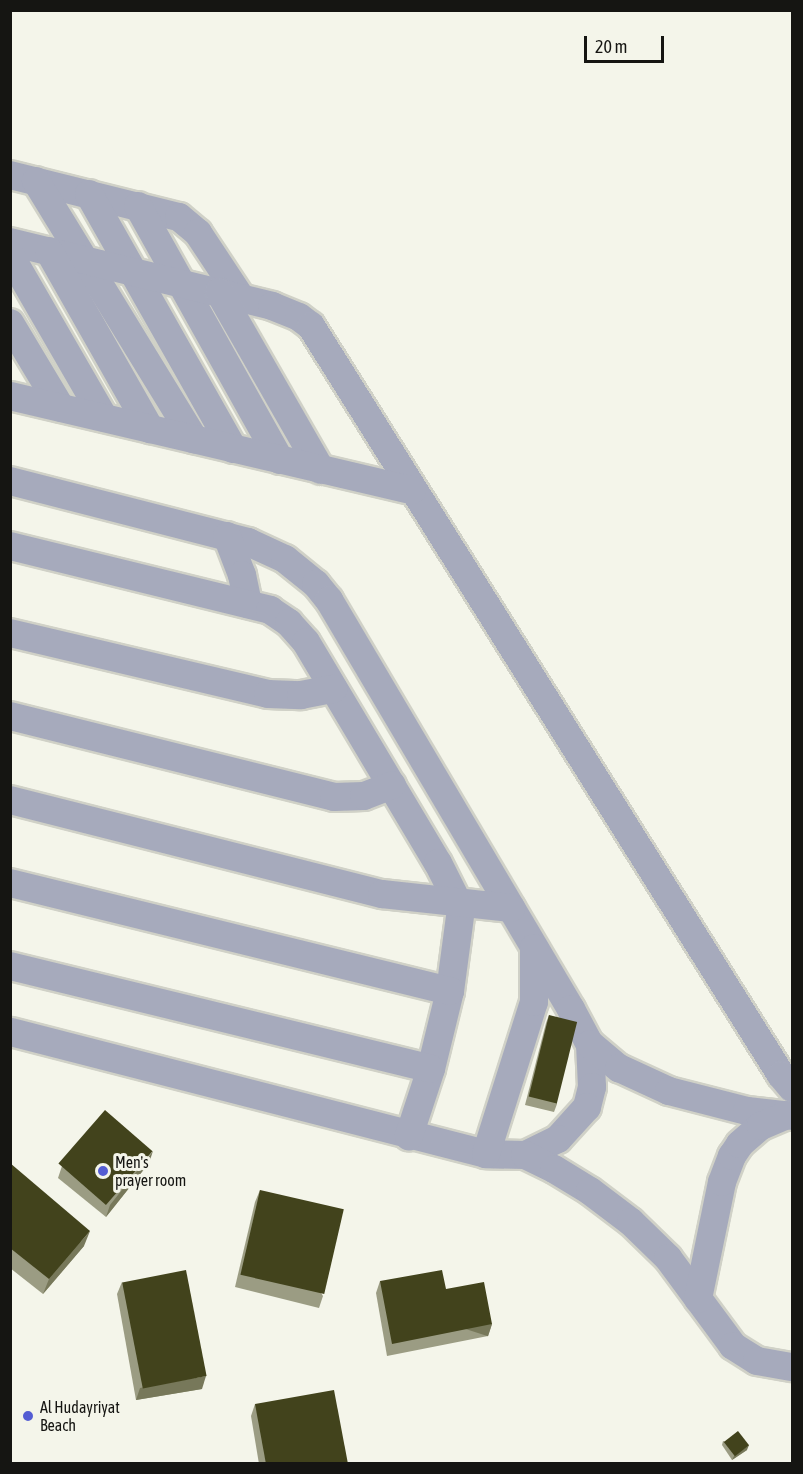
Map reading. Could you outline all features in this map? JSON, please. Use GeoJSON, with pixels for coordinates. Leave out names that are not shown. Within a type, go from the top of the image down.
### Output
{"type":"FeatureCollection","features":[{"type":"Feature","properties":{"kind":"street"},"geometry":{"type":"LineString","coordinates":[[23,178],[179,217],[190,224],[230,295],[321,470]]}},
{"type":"Feature","properties":{"kind":"street"},"geometry":{"type":"LineString","coordinates":[[23,178],[85,260],[194,440]]}},
{"type":"Feature","properties":{"kind":"street"},"geometry":{"type":"LineString","coordinates":[[89,194],[233,449]]}},
{"type":"Feature","properties":{"kind":"street"},"geometry":{"type":"LineString","coordinates":[[138,206],[280,460]]}},
{"type":"Feature","properties":{"kind":"street"},"geometry":{"type":"LineString","coordinates":[[13,242],[286,310],[310,326],[781,1075],[792,1088]]}},
{"type":"Feature","properties":{"kind":"street"},"geometry":{"type":"LineString","coordinates":[[13,242],[104,418]]}},
{"type":"Feature","properties":{"kind":"street"},"geometry":{"type":"LineString","coordinates":[[49,252],[150,429]]}},
{"type":"Feature","properties":{"kind":"street"},"geometry":{"type":"LineString","coordinates":[[10,323],[61,408]]}},
{"type":"Feature","properties":{"kind":"street"},"geometry":{"type":"LineString","coordinates":[[13,393],[61,408],[412,490]]}},
{"type":"Feature","properties":{"kind":"street"},"geometry":{"type":"LineString","coordinates":[[10,481],[227,536],[267,549],[302,570],[329,600],[590,1044],[619,1068],[669,1091],[747,1111],[790,1116]]}},
{"type":"Feature","properties":{"kind":"street"},"geometry":{"type":"LineString","coordinates":[[227,536],[242,575],[248,604]]}},
{"type":"Feature","properties":{"kind":"street"},"geometry":{"type":"LineString","coordinates":[[10,546],[270,610],[290,622],[306,642],[392,785],[461,909],[450,991],[431,1069],[409,1136]]}},
{"type":"Feature","properties":{"kind":"street"},"geometry":{"type":"LineString","coordinates":[[10,633],[268,694],[301,695],[333,689]]}},
{"type":"Feature","properties":{"kind":"street"},"geometry":{"type":"LineString","coordinates":[[10,716],[334,797],[364,796],[392,785]]}},
{"type":"Feature","properties":{"kind":"street"},"geometry":{"type":"LineString","coordinates":[[10,800],[382,894],[457,900],[511,908]]}},
{"type":"Feature","properties":{"kind":"street"},"geometry":{"type":"LineString","coordinates":[[10,884],[450,991]]}},
{"type":"Feature","properties":{"kind":"street"},"geometry":{"type":"LineString","coordinates":[[486,1154],[534,1002],[534,947]]}},
{"type":"Feature","properties":{"kind":"street"},"geometry":{"type":"LineString","coordinates":[[10,966],[431,1069]]}},
{"type":"Feature","properties":{"kind":"street"},"geometry":{"type":"LineString","coordinates":[[13,1034],[409,1136],[486,1154],[525,1155],[554,1169],[590,1191],[631,1222],[668,1258],[733,1346],[757,1361],[792,1367]]}},
{"type":"Feature","properties":{"kind":"street"},"geometry":{"type":"LineString","coordinates":[[525,1155],[558,1138],[586,1107],[592,1087],[590,1044]]}},
{"type":"Feature","properties":{"kind":"street"},"geometry":{"type":"LineString","coordinates":[[698,1299],[722,1182],[732,1156],[740,1144],[761,1126],[790,1116]]}},
{"type":"Feature","properties":{"kind":"building"},"geometry":{"type":"Polygon","coordinates":[[[549,1015],[577,1022],[557,1104],[529,1097],[549,1015]]]}},
{"type":"Feature","properties":{"kind":"building"},"geometry":{"type":"Polygon","coordinates":[[[105,1110],[153,1151],[106,1205],[58,1164],[105,1110]]]}},
{"type":"Feature","properties":{"kind":"building"},"geometry":{"type":"Polygon","coordinates":[[[10,1163],[90,1231],[49,1279],[10,1248],[10,1163]]]}},
{"type":"Feature","properties":{"kind":"building"},"geometry":{"type":"Polygon","coordinates":[[[260,1190],[344,1209],[324,1294],[240,1275],[260,1190]]]}},
{"type":"Feature","properties":{"kind":"building"},"geometry":{"type":"Polygon","coordinates":[[[186,1270],[207,1376],[143,1388],[122,1282],[186,1270]]]}},
{"type":"Feature","properties":{"kind":"building"},"geometry":{"type":"Polygon","coordinates":[[[442,1270],[446,1289],[484,1282],[492,1324],[392,1344],[380,1281],[442,1270]]]}},
{"type":"Feature","properties":{"kind":"building"},"geometry":{"type":"Polygon","coordinates":[[[334,1390],[348,1464],[266,1464],[255,1404],[334,1390]]]}},
{"type":"Feature","properties":{"kind":"building"},"geometry":{"type":"Polygon","coordinates":[[[738,1431],[749,1445],[735,1456],[724,1442],[738,1431]]]}},
{"type":"Feature","properties":{"kind":"place","name":"Men's prayer room"},"geometry":{"type":"Point","coordinates":[103,1171]}},
{"type":"Feature","properties":{"kind":"place","name":"Al Hudayriyat Beach"},"geometry":{"type":"Point","coordinates":[28,1416]}}]}
